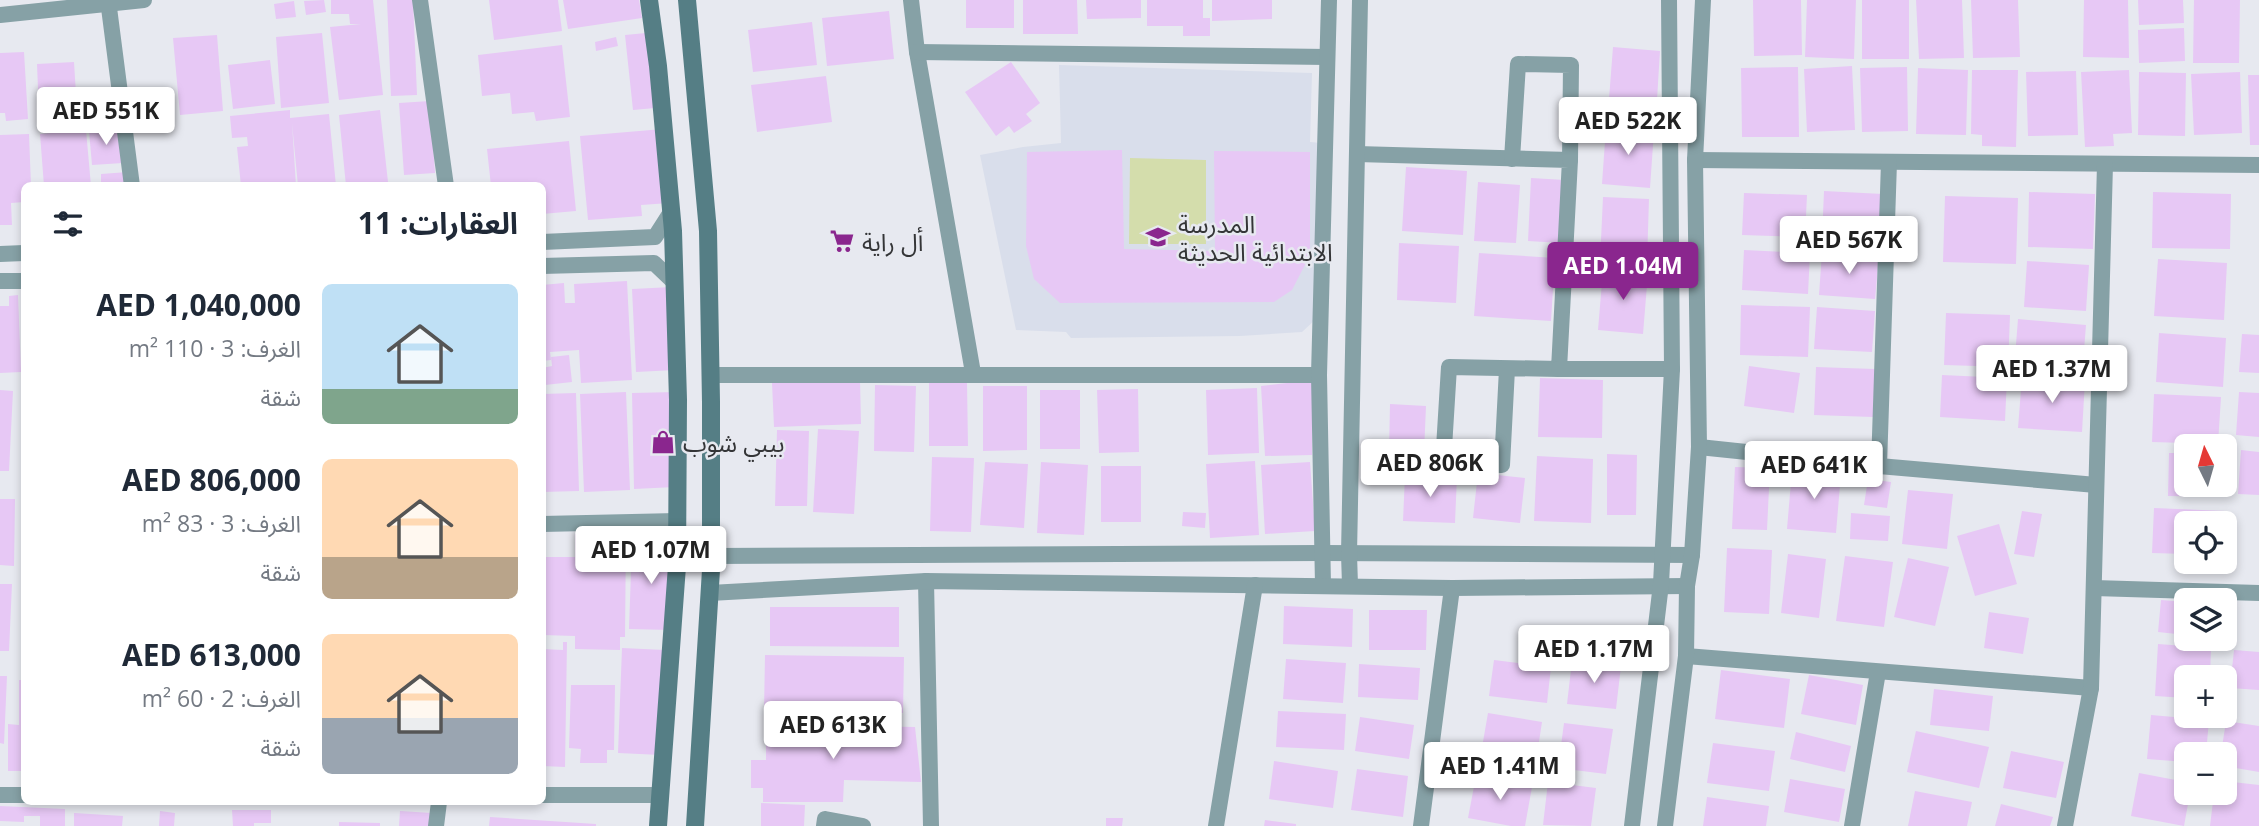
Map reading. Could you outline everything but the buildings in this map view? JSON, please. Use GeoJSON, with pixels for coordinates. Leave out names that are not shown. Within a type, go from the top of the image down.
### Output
{"type":"FeatureCollection","features":[{"type":"Feature","properties":{"kind":"main road"},"geometry":{"type":"LineString","coordinates":[[649,0],[658,66],[671,212],[678,400],[677,566],[658,826]]}},
{"type":"Feature","properties":{"kind":"main road"},"geometry":{"type":"LineString","coordinates":[[687,0],[708,230],[710,375],[710,593],[695,826]]}},
{"type":"Feature","properties":{"kind":"street"},"geometry":{"type":"LineString","coordinates":[[0,15],[144,0]]}},
{"type":"Feature","properties":{"kind":"street"},"geometry":{"type":"LineString","coordinates":[[420,0],[445,182]]}},
{"type":"Feature","properties":{"kind":"street"},"geometry":{"type":"LineString","coordinates":[[911,0],[917,52],[973,373]]}},
{"type":"Feature","properties":{"kind":"street"},"geometry":{"type":"LineString","coordinates":[[1323,585],[1319,374],[1329,0]]}},
{"type":"Feature","properties":{"kind":"street"},"geometry":{"type":"LineString","coordinates":[[1350,585],[1360,0]]}},
{"type":"Feature","properties":{"kind":"street"},"geometry":{"type":"LineString","coordinates":[[1632,826],[1661,584],[1672,369],[1669,0]]}},
{"type":"Feature","properties":{"kind":"street"},"geometry":{"type":"LineString","coordinates":[[1665,826],[1686,656],[1687,586],[1692,555],[1699,447],[1695,160],[1703,0]]}},
{"type":"Feature","properties":{"kind":"street"},"geometry":{"type":"LineString","coordinates":[[108,2],[131,182]]}},
{"type":"Feature","properties":{"kind":"street"},"geometry":{"type":"LineString","coordinates":[[917,52],[1327,57]]}},
{"type":"Feature","properties":{"kind":"street"},"geometry":{"type":"LineString","coordinates":[[1513,159],[1518,64],[1571,65],[1570,160],[1559,369]]}},
{"type":"Feature","properties":{"kind":"street"},"geometry":{"type":"LineString","coordinates":[[1357,154],[1570,160]]}},
{"type":"Feature","properties":{"kind":"street"},"geometry":{"type":"LineString","coordinates":[[1695,160],[2259,165]]}},
{"type":"Feature","properties":{"kind":"street"},"geometry":{"type":"LineString","coordinates":[[1879,466],[1889,162]]}},
{"type":"Feature","properties":{"kind":"street"},"geometry":{"type":"LineString","coordinates":[[2065,826],[2091,688],[2105,164]]}},
{"type":"Feature","properties":{"kind":"street"},"geometry":{"type":"LineString","coordinates":[[546,242],[655,237],[671,212]]}},
{"type":"Feature","properties":{"kind":"street"},"geometry":{"type":"LineString","coordinates":[[0,254],[21,253]]}},
{"type":"Feature","properties":{"kind":"street"},"geometry":{"type":"LineString","coordinates":[[546,266],[654,263],[675,283]]}},
{"type":"Feature","properties":{"kind":"street"},"geometry":{"type":"LineString","coordinates":[[0,281],[21,281]]}},
{"type":"Feature","properties":{"kind":"street"},"geometry":{"type":"LineString","coordinates":[[1507,369],[1503,465],[1443,464],[1450,367],[1672,369]]}},
{"type":"Feature","properties":{"kind":"street"},"geometry":{"type":"LineString","coordinates":[[710,375],[1319,374]]}},
{"type":"Feature","properties":{"kind":"street"},"geometry":{"type":"LineString","coordinates":[[1699,447],[2096,485]]}},
{"type":"Feature","properties":{"kind":"street"},"geometry":{"type":"LineString","coordinates":[[546,524],[677,520]]}},
{"type":"Feature","properties":{"kind":"street"},"geometry":{"type":"LineString","coordinates":[[711,556],[1322,553],[1692,555]]}},
{"type":"Feature","properties":{"kind":"street"},"geometry":{"type":"LineString","coordinates":[[710,593],[926,581],[1452,588],[1661,584],[1687,586]]}},
{"type":"Feature","properties":{"kind":"street"},"geometry":{"type":"LineString","coordinates":[[926,581],[931,826]]}},
{"type":"Feature","properties":{"kind":"street"},"geometry":{"type":"LineString","coordinates":[[1216,826],[1255,585]]}},
{"type":"Feature","properties":{"kind":"street"},"geometry":{"type":"LineString","coordinates":[[1421,826],[1452,588]]}},
{"type":"Feature","properties":{"kind":"street"},"geometry":{"type":"LineString","coordinates":[[2094,589],[2259,593]]}},
{"type":"Feature","properties":{"kind":"street"},"geometry":{"type":"LineString","coordinates":[[1686,656],[2091,688]]}},
{"type":"Feature","properties":{"kind":"street"},"geometry":{"type":"LineString","coordinates":[[1852,826],[1878,671]]}},
{"type":"Feature","properties":{"kind":"street"},"geometry":{"type":"LineString","coordinates":[[0,795],[21,795]]}},
{"type":"Feature","properties":{"kind":"street"},"geometry":{"type":"LineString","coordinates":[[546,795],[660,795]]}},
{"type":"Feature","properties":{"kind":"street"},"geometry":{"type":"LineString","coordinates":[[436,826],[439,805]]}},
{"type":"Feature","properties":{"kind":"street"},"geometry":{"type":"LineString","coordinates":[[824,826],[825,819],[863,826]]}},
{"type":"Feature","properties":{"kind":"shaded area","name":"المدرسة الابتدائية الحديثة"},"geometry":{"type":"Polygon","coordinates":[[[1059,65],[1312,73],[1310,142],[1321,143],[1316,319],[1302,332],[1240,336],[1071,338],[1066,332],[1016,330],[980,155],[1061,143],[1059,65]]]}},
{"type":"Feature","properties":{"kind":"green space"},"geometry":{"type":"Polygon","coordinates":[[[1130,158],[1206,160],[1206,244],[1129,244],[1130,158]]]}},
{"type":"Feature","properties":{"kind":"place","name":"المدرسة الابتدائية الحديثة"},"geometry":{"type":"Point","coordinates":[1158,237]}},
{"type":"Feature","properties":{"kind":"place","name":"أل راية"},"geometry":{"type":"Point","coordinates":[842,241]}},
{"type":"Feature","properties":{"kind":"place","name":"بيبي شوب"},"geometry":{"type":"Point","coordinates":[663,442]}}]}
